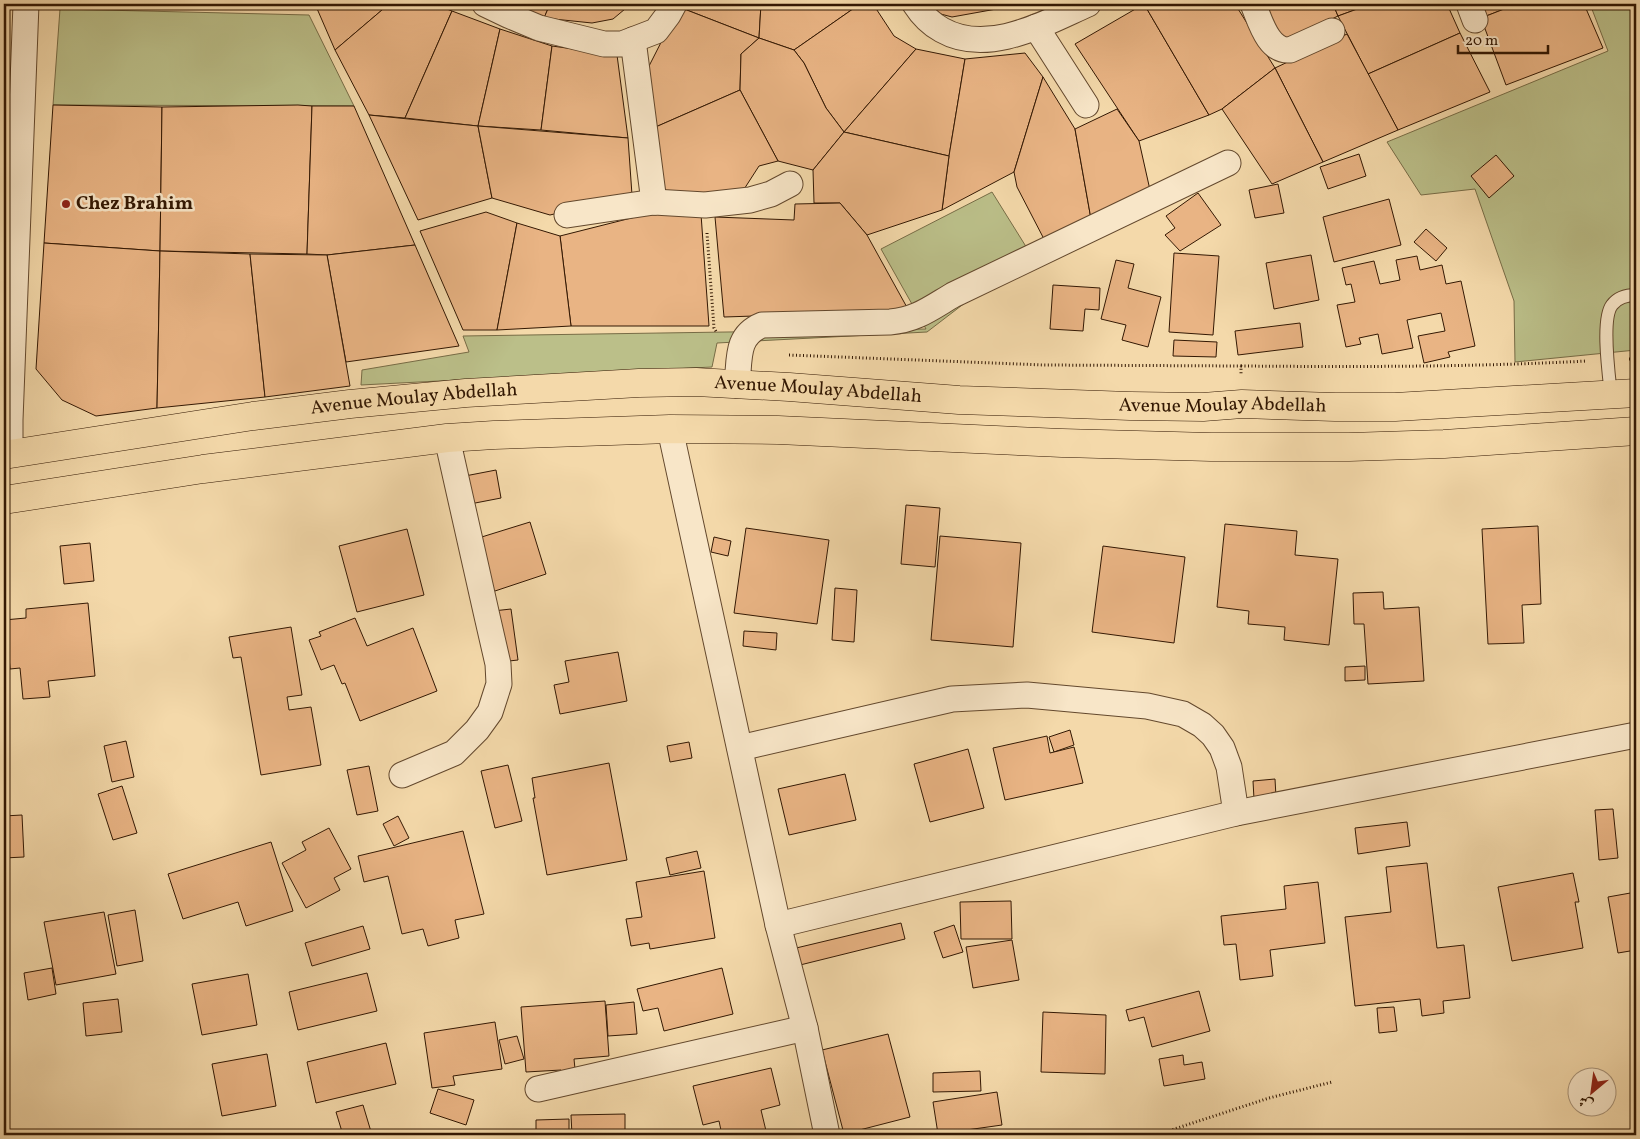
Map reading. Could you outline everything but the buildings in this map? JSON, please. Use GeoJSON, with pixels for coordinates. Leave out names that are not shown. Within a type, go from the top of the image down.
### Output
{"type":"FeatureCollection","features":[{"type":"Feature","properties":{"kind":"main road","name":"Avenue Moulay Abdellah"},"geometry":{"type":"LineString","coordinates":[[7,454],[253,416],[350,404],[466,393],[582,386],[696,382],[959,400],[1194,407],[1242,404],[1395,407],[1624,394]]}},
{"type":"Feature","properties":{"kind":"main road","name":"Avenue Moulay Abdellah"},"geometry":{"type":"LineString","coordinates":[[4,500],[204,469],[447,438],[503,434],[670,429],[778,430],[1211,447],[1349,447],[1444,444],[1636,432]]}},
{"type":"Feature","properties":{"kind":"street"},"geometry":{"type":"LineString","coordinates":[[7,454],[10,420],[10,240],[26,4]]}},
{"type":"Feature","properties":{"kind":"street"},"geometry":{"type":"LineString","coordinates":[[485,4],[539,28],[604,44],[622,44],[656,31],[674,4]]}},
{"type":"Feature","properties":{"kind":"street"},"geometry":{"type":"LineString","coordinates":[[915,4],[931,24],[949,34],[966,40],[1002,37],[1036,27],[1088,4]]}},
{"type":"Feature","properties":{"kind":"street"},"geometry":{"type":"LineString","coordinates":[[1254,4],[1268,36],[1277,48],[1283,51],[1290,50],[1332,31]]}},
{"type":"Feature","properties":{"kind":"street"},"geometry":{"type":"LineString","coordinates":[[1036,27],[1086,105]]}},
{"type":"Feature","properties":{"kind":"street"},"geometry":{"type":"LineString","coordinates":[[634,40],[654,202]]}},
{"type":"Feature","properties":{"kind":"street"},"geometry":{"type":"LineString","coordinates":[[737,385],[742,344],[746,335],[753,329],[762,325],[890,322],[914,318],[953,295],[1228,163]]}},
{"type":"Feature","properties":{"kind":"street"},"geometry":{"type":"LineString","coordinates":[[567,215],[654,202],[705,205],[750,200],[771,194],[790,184]]}},
{"type":"Feature","properties":{"kind":"street"},"geometry":{"type":"LineString","coordinates":[[670,429],[778,924],[805,1028],[827,1135]]}},
{"type":"Feature","properties":{"kind":"street"},"geometry":{"type":"LineString","coordinates":[[402,775],[454,752],[460,747],[477,730],[490,712],[499,684],[498,664],[490,626],[447,438]]}},
{"type":"Feature","properties":{"kind":"street"},"geometry":{"type":"LineString","coordinates":[[740,748],[952,700],[1028,695],[1147,706],[1183,714],[1214,735],[1222,748],[1229,767],[1236,813]]}},
{"type":"Feature","properties":{"kind":"street"},"geometry":{"type":"LineString","coordinates":[[778,924],[1236,813],[1636,735]]}},
{"type":"Feature","properties":{"kind":"street"},"geometry":{"type":"LineString","coordinates":[[538,1089],[805,1028]]}},
{"type":"Feature","properties":{"kind":"lane"},"geometry":{"type":"LineString","coordinates":[[1624,394],[1607,360],[1608,313],[1617,300],[1625,296],[1636,295]]}},
{"type":"Feature","properties":{"kind":"path"},"geometry":{"type":"LineString","coordinates":[[705,205],[714,328],[726,349],[740,354],[1044,365],[1365,367],[1522,364],[1636,359]]}},
{"type":"Feature","properties":{"kind":"path"},"geometry":{"type":"LineString","coordinates":[[1241,366],[1242,404]]}},
{"type":"Feature","properties":{"kind":"path"},"geometry":{"type":"LineString","coordinates":[[1156,1135],[1269,1098],[1332,1082]]}},
{"type":"Feature","properties":{"kind":"green space"},"geometry":{"type":"Polygon","coordinates":[[[1590,4],[1636,4],[1636,350],[1515,362],[1514,301],[1475,189],[1421,195],[1387,142],[1608,51],[1590,4]]]}},
{"type":"Feature","properties":{"kind":"green space"},"geometry":{"type":"Polygon","coordinates":[[[60,9],[309,15],[354,106],[53,105],[60,9]]]}},
{"type":"Feature","properties":{"kind":"green space"},"geometry":{"type":"Polygon","coordinates":[[[992,192],[1030,253],[927,332],[717,343],[712,367],[361,385],[362,370],[469,352],[463,336],[926,329],[881,249],[992,192]]]}},
{"type":"Feature","properties":{"kind":"place","name":"Chez Brahim"},"geometry":{"type":"Point","coordinates":[66,204]}}]}
